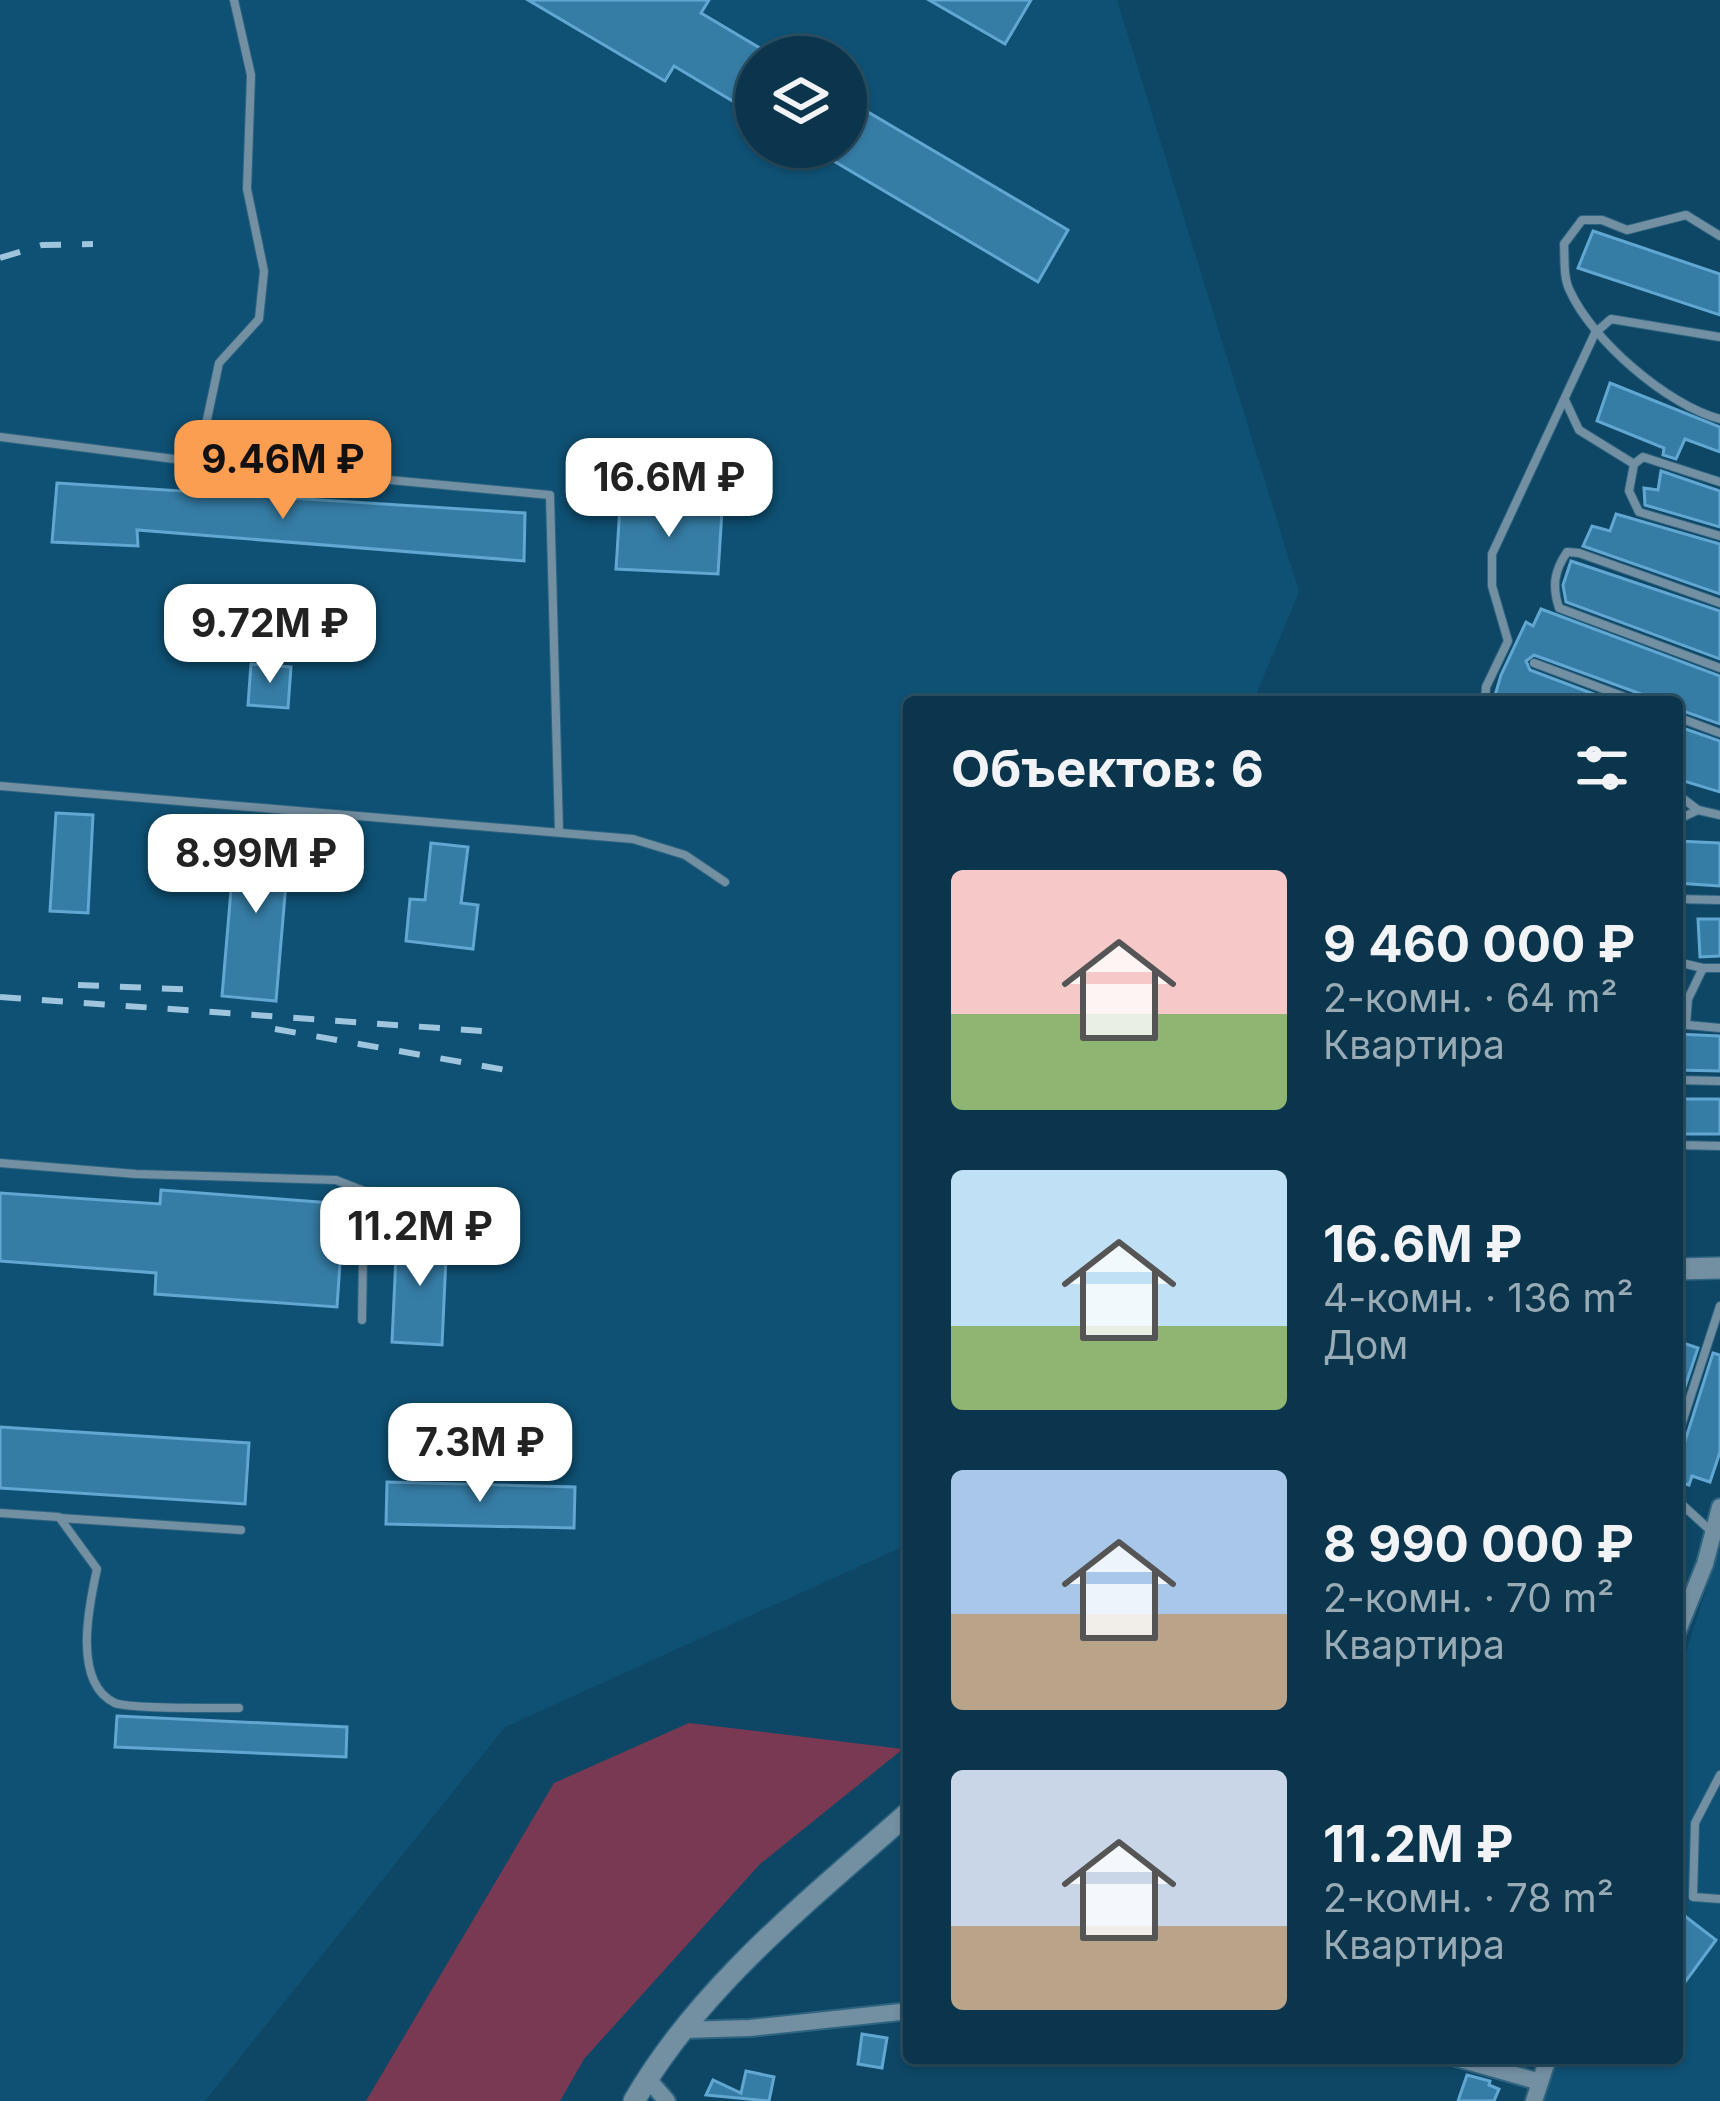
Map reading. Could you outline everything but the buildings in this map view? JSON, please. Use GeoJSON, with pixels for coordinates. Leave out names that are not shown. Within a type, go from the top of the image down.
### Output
{"type":"FeatureCollection","features":[{"type":"Feature","properties":{"kind":"street"},"geometry":{"type":"LineString","coordinates":[[1683,1270],[1720,1268]]}},
{"type":"Feature","properties":{"kind":"street"},"geometry":{"type":"LineString","coordinates":[[1683,1620],[1706,1564],[1720,1507]]}},
{"type":"Feature","properties":{"kind":"street"},"geometry":{"type":"LineString","coordinates":[[634,2101],[683,2030],[760,1945],[903,1817]]}},
{"type":"Feature","properties":{"kind":"street"},"geometry":{"type":"LineString","coordinates":[[683,2030],[903,2012]]}},
{"type":"Feature","properties":{"kind":"street"},"geometry":{"type":"LineString","coordinates":[[1477,2064],[1540,2082]]}},
{"type":"Feature","properties":{"kind":"street"},"geometry":{"type":"LineString","coordinates":[[1534,2101],[1546,2064]]}},
{"type":"Feature","properties":{"kind":"street"},"geometry":{"type":"LineString","coordinates":[[647,2078],[667,2101]]}},
{"type":"Feature","properties":{"kind":"lane"},"geometry":{"type":"LineString","coordinates":[[198,462],[219,363],[259,319],[264,272],[247,189],[250,75],[234,0]]}},
{"type":"Feature","properties":{"kind":"lane"},"geometry":{"type":"LineString","coordinates":[[1720,236],[1686,214],[1627,230],[1602,220],[1582,220],[1564,244],[1567,287],[1595,333],[1649,379],[1720,419]]}},
{"type":"Feature","properties":{"kind":"lane"},"geometry":{"type":"LineString","coordinates":[[1485,696],[1508,641],[1492,586],[1492,554],[1595,333],[1611,319],[1720,338]]}},
{"type":"Feature","properties":{"kind":"lane"},"geometry":{"type":"LineString","coordinates":[[1565,400],[1579,430],[1634,464]]}},
{"type":"Feature","properties":{"kind":"lane"},"geometry":{"type":"LineString","coordinates":[[0,436],[198,462],[550,495],[559,832]]}},
{"type":"Feature","properties":{"kind":"lane"},"geometry":{"type":"LineString","coordinates":[[1720,482],[1642,458],[1634,464],[1629,491],[1639,512],[1720,536]]}},
{"type":"Feature","properties":{"kind":"lane"},"geometry":{"type":"LineString","coordinates":[[1720,603],[1579,553],[1567,552],[1557,568],[1554,592],[1559,608],[1720,668]]}},
{"type":"Feature","properties":{"kind":"lane"},"geometry":{"type":"LineString","coordinates":[[1534,664],[1622,696]]}},
{"type":"Feature","properties":{"kind":"lane"},"geometry":{"type":"LineString","coordinates":[[1683,719],[1720,733]]}},
{"type":"Feature","properties":{"kind":"lane"},"geometry":{"type":"LineString","coordinates":[[0,786],[633,838],[685,855],[724,882]]}},
{"type":"Feature","properties":{"kind":"lane"},"geometry":{"type":"LineString","coordinates":[[1683,799],[1698,810],[1720,814]]}},
{"type":"Feature","properties":{"kind":"lane"},"geometry":{"type":"LineString","coordinates":[[1683,817],[1698,810]]}},
{"type":"Feature","properties":{"kind":"lane"},"geometry":{"type":"LineString","coordinates":[[1683,899],[1720,900]]}},
{"type":"Feature","properties":{"kind":"lane"},"geometry":{"type":"LineString","coordinates":[[1683,963],[1720,968]]}},
{"type":"Feature","properties":{"kind":"lane"},"geometry":{"type":"LineString","coordinates":[[1683,1017],[1703,968]]}},
{"type":"Feature","properties":{"kind":"lane"},"geometry":{"type":"LineString","coordinates":[[1683,1024],[1720,1028]]}},
{"type":"Feature","properties":{"kind":"lane"},"geometry":{"type":"LineString","coordinates":[[1683,1080],[1720,1082]]}},
{"type":"Feature","properties":{"kind":"lane"},"geometry":{"type":"LineString","coordinates":[[1683,1145],[1720,1146]]}},
{"type":"Feature","properties":{"kind":"lane"},"geometry":{"type":"LineString","coordinates":[[0,1162],[136,1174],[336,1180],[364,1192],[505,1201]]}},
{"type":"Feature","properties":{"kind":"lane"},"geometry":{"type":"LineString","coordinates":[[362,1320],[364,1192]]}},
{"type":"Feature","properties":{"kind":"lane"},"geometry":{"type":"LineString","coordinates":[[1683,1420],[1720,1306]]}},
{"type":"Feature","properties":{"kind":"lane"},"geometry":{"type":"LineString","coordinates":[[1683,1505],[1712,1532]]}},
{"type":"Feature","properties":{"kind":"lane"},"geometry":{"type":"LineString","coordinates":[[0,1514],[241,1531]]}},
{"type":"Feature","properties":{"kind":"lane"},"geometry":{"type":"LineString","coordinates":[[59,1517],[97,1569],[88,1663],[97,1687],[116,1704],[239,1708]]}},
{"type":"Feature","properties":{"kind":"lane"},"geometry":{"type":"LineString","coordinates":[[1718,1782],[1695,1823],[1694,1898],[1720,1899]]}},
{"type":"Feature","properties":{"kind":"shaded area"},"geometry":{"type":"Polygon","coordinates":[[[0,0],[1117,0],[1299,592],[1256,696],[903,696],[903,1544],[505,1727],[205,2101],[0,2101],[0,0]]]}},
{"type":"Feature","properties":{"kind":"shaded area"},"geometry":{"type":"Polygon","coordinates":[[[1720,1548],[1720,2101],[1538,2101],[1550,2064],[1683,2064],[1683,1661],[1720,1548]]]}},
{"type":"Feature","properties":{"kind":"shaded area"},"geometry":{"type":"Polygon","coordinates":[[[689,1723],[903,1749],[760,1864],[584,2059],[560,2101],[366,2101],[554,1783],[689,1723]]]}},
{"type":"Feature","properties":{"kind":"railway"},"geometry":{"type":"LineString","coordinates":[[0,258],[42,245],[93,244]]}},
{"type":"Feature","properties":{"kind":"railway"},"geometry":{"type":"LineString","coordinates":[[78,985],[199,990]]}},
{"type":"Feature","properties":{"kind":"railway"},"geometry":{"type":"LineString","coordinates":[[0,997],[495,1032]]}},
{"type":"Feature","properties":{"kind":"railway"},"geometry":{"type":"LineString","coordinates":[[275,1029],[523,1073]]}}]}
